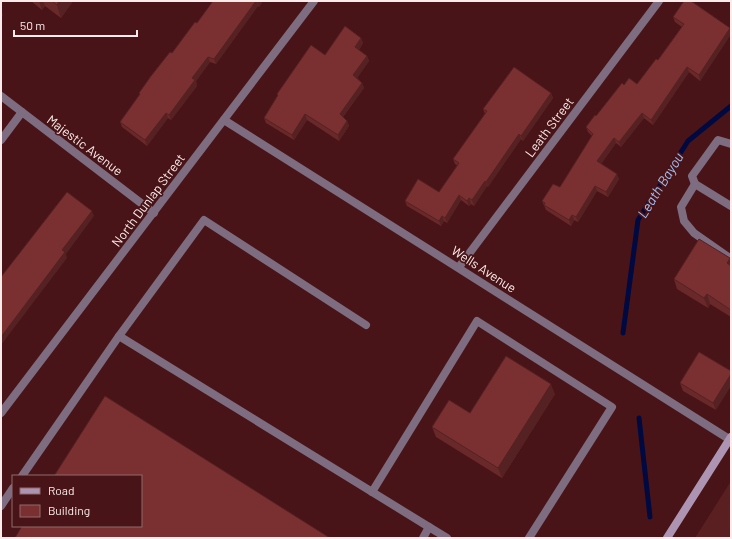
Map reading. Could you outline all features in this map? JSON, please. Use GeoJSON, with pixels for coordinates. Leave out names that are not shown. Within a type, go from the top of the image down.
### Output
{"type":"FeatureCollection","features":[{"type":"Feature","properties":{"kind":"street","name":"North Dunlap Street"},"geometry":{"type":"LineString","coordinates":[[1,413],[314,1]]}},
{"type":"Feature","properties":{"kind":"street","name":"Leath Street"},"geometry":{"type":"LineString","coordinates":[[459,267],[659,1]]}},
{"type":"Feature","properties":{"kind":"street","name":"Majestic Avenue"},"geometry":{"type":"LineString","coordinates":[[1,96],[154,213]]}},
{"type":"Feature","properties":{"kind":"street"},"geometry":{"type":"LineString","coordinates":[[1,140],[22,112]]}},
{"type":"Feature","properties":{"kind":"street","name":"Wells Avenue"},"geometry":{"type":"LineString","coordinates":[[224,120],[730,438]]}},
{"type":"Feature","properties":{"kind":"street"},"geometry":{"type":"LineString","coordinates":[[731,144],[718,140],[692,176],[695,184],[731,206]]}},
{"type":"Feature","properties":{"kind":"street"},"geometry":{"type":"LineString","coordinates":[[695,184],[681,207],[684,221],[694,234],[731,259]]}},
{"type":"Feature","properties":{"kind":"street"},"geometry":{"type":"LineString","coordinates":[[23,475],[119,336],[204,220],[366,325]]}},
{"type":"Feature","properties":{"kind":"street"},"geometry":{"type":"LineString","coordinates":[[372,492],[477,321],[612,407],[529,538]]}},
{"type":"Feature","properties":{"kind":"street"},"geometry":{"type":"LineString","coordinates":[[119,336],[447,538]]}},
{"type":"Feature","properties":{"kind":"street"},"geometry":{"type":"LineString","coordinates":[[668,538],[730,438]]}},
{"type":"Feature","properties":{"kind":"street"},"geometry":{"type":"LineString","coordinates":[[1,506],[12,490]]}},
{"type":"Feature","properties":{"kind":"street"},"geometry":{"type":"LineString","coordinates":[[423,538],[429,527]]}},
{"type":"Feature","properties":{"kind":"shaded area"},"geometry":{"type":"Polygon","coordinates":[[[731,481],[731,538],[695,538],[731,481]]]}},
{"type":"Feature","properties":{"kind":"building"},"geometry":{"type":"Polygon","coordinates":[[[52,1],[59,1],[57,5],[52,1]]]}},
{"type":"Feature","properties":{"kind":"building"},"geometry":{"type":"Polygon","coordinates":[[[213,1],[256,1],[214,59],[208,57],[192,78],[195,80],[169,115],[166,113],[145,140],[120,122],[151,76],[170,52],[172,53],[195,22],[197,23],[213,1]]]}},
{"type":"Feature","properties":{"kind":"building"},"geometry":{"type":"Polygon","coordinates":[[[684,1],[691,1],[730,28],[699,75],[687,67],[651,120],[642,113],[619,142],[614,138],[597,161],[617,174],[606,192],[595,186],[576,217],[572,215],[569,220],[544,205],[545,203],[542,201],[553,184],[560,187],[593,134],[586,127],[595,115],[596,116],[622,83],[624,85],[629,78],[637,84],[656,59],[658,60],[684,24],[673,17],[684,1]]]}},
{"type":"Feature","properties":{"kind":"building"},"geometry":{"type":"Polygon","coordinates":[[[345,26],[361,38],[355,47],[367,56],[353,75],[362,83],[340,114],[347,121],[338,135],[305,114],[292,135],[264,118],[278,95],[277,94],[311,45],[325,55],[345,26]]]}},
{"type":"Feature","properties":{"kind":"building"},"geometry":{"type":"Polygon","coordinates":[[[514,67],[551,93],[521,136],[519,134],[472,200],[469,198],[467,201],[459,195],[445,218],[442,216],[439,221],[405,201],[418,179],[439,192],[459,163],[453,159],[487,111],[483,109],[514,67]]]}},
{"type":"Feature","properties":{"kind":"building"},"geometry":{"type":"Polygon","coordinates":[[[67,192],[92,211],[62,250],[65,252],[1,337],[1,277],[67,192]]]}},
{"type":"Feature","properties":{"kind":"building"},"geometry":{"type":"Polygon","coordinates":[[[699,239],[730,258],[727,263],[731,266],[731,310],[707,294],[704,298],[674,279],[699,239]]]}},
{"type":"Feature","properties":{"kind":"building"},"geometry":{"type":"Polygon","coordinates":[[[699,352],[731,371],[731,374],[713,403],[680,383],[699,352]]]}},
{"type":"Feature","properties":{"kind":"building"},"geometry":{"type":"Polygon","coordinates":[[[506,356],[551,384],[498,468],[432,427],[449,400],[470,413],[506,356]]]}},
{"type":"Feature","properties":{"kind":"building"},"geometry":{"type":"Polygon","coordinates":[[[105,396],[330,538],[15,538],[21,527],[142,527],[142,475],[55,475],[105,396]]]}},
{"type":"Feature","properties":{"kind":"waterway","name":"Leath Bayou"},"geometry":{"type":"LineString","coordinates":[[623,333],[638,220],[688,141],[731,106]]}},
{"type":"Feature","properties":{"kind":"waterway","name":"Leath Bayou"},"geometry":{"type":"LineString","coordinates":[[639,418],[650,517]]}}]}
